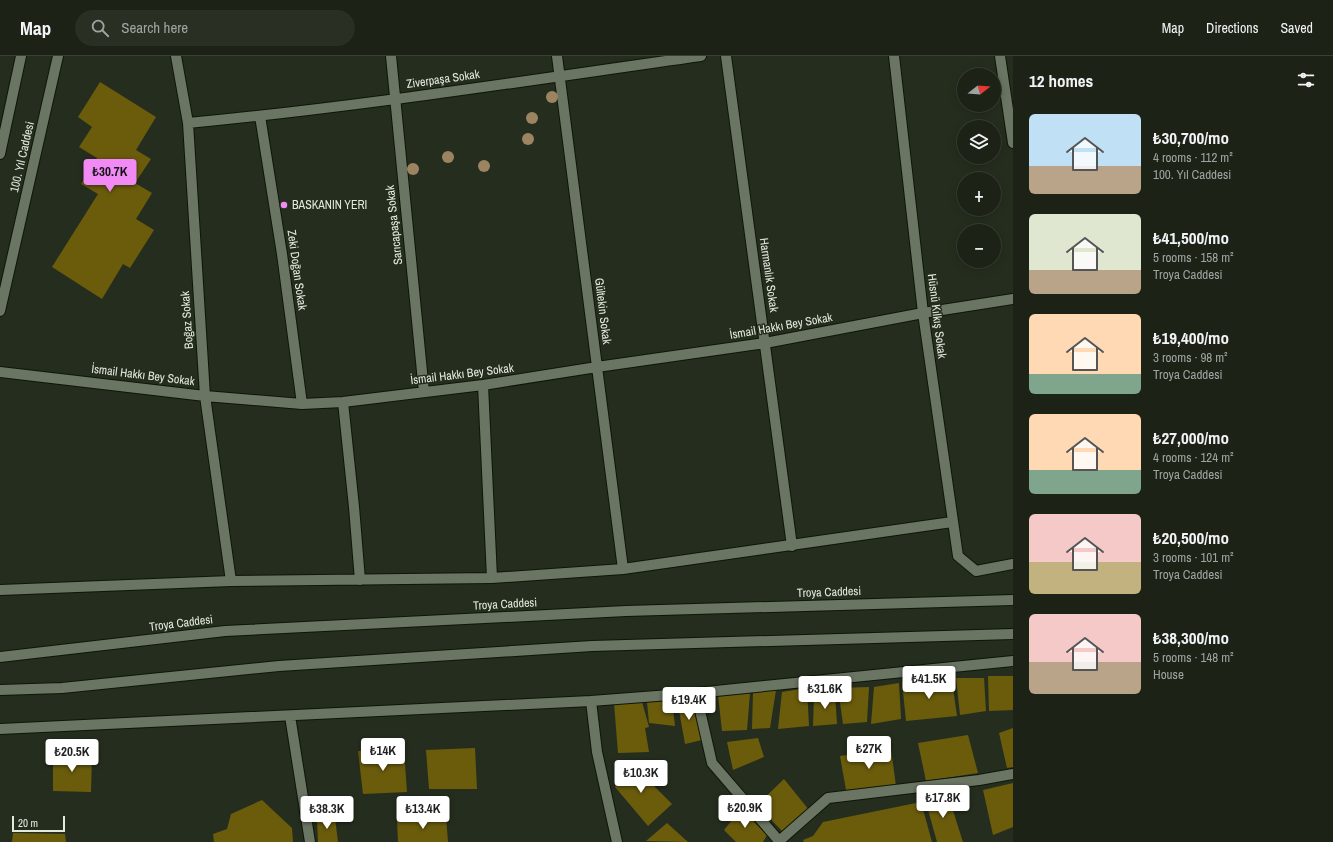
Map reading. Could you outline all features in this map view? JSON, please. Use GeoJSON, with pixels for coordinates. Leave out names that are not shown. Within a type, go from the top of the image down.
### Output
{"type":"FeatureCollection","features":[{"type":"Feature","properties":{"kind":"street","name":"100. Yıl Caddesi"},"geometry":{"type":"LineString","coordinates":[[0,154],[21,56]]}},
{"type":"Feature","properties":{"kind":"street","name":"100. Yıl Caddesi"},"geometry":{"type":"LineString","coordinates":[[0,310],[58,56]]}},
{"type":"Feature","properties":{"kind":"street","name":"Boğaz Sokak"},"geometry":{"type":"LineString","coordinates":[[176,56],[188,123],[205,396],[231,581]]}},
{"type":"Feature","properties":{"kind":"street","name":"Sarıcapaşa Sokak"},"geometry":{"type":"LineString","coordinates":[[391,56],[394,99],[424,392]]}},
{"type":"Feature","properties":{"kind":"street","name":"Gültekin Sokak"},"geometry":{"type":"LineString","coordinates":[[557,56],[623,569]]}},
{"type":"Feature","properties":{"kind":"street","name":"Ziverpaşa Sokak"},"geometry":{"type":"LineString","coordinates":[[188,123],[260,116],[394,99],[701,56]]}},
{"type":"Feature","properties":{"kind":"street","name":"Harmanlık Sokak"},"geometry":{"type":"LineString","coordinates":[[726,56],[792,546]]}},
{"type":"Feature","properties":{"kind":"street","name":"Hüsnü Kılkış Sokak"},"geometry":{"type":"LineString","coordinates":[[894,56],[923,313],[958,556],[976,571],[1013,564]]}},
{"type":"Feature","properties":{"kind":"street"},"geometry":{"type":"LineString","coordinates":[[1000,56],[1011,113],[1013,143]]}},
{"type":"Feature","properties":{"kind":"street","name":"Zeki Doğan Sokak"},"geometry":{"type":"LineString","coordinates":[[260,116],[282,254],[302,404]]}},
{"type":"Feature","properties":{"kind":"street","name":"İsmail Hakkı Bey Sokak"},"geometry":{"type":"LineString","coordinates":[[0,372],[205,396],[302,404],[343,402],[483,385],[765,343],[923,313],[1013,299]]}},
{"type":"Feature","properties":{"kind":"street"},"geometry":{"type":"LineString","coordinates":[[483,385],[492,578]]}},
{"type":"Feature","properties":{"kind":"street"},"geometry":{"type":"LineString","coordinates":[[343,402],[360,580]]}},
{"type":"Feature","properties":{"kind":"street"},"geometry":{"type":"LineString","coordinates":[[0,590],[231,581],[492,578],[623,569],[952,522]]}},
{"type":"Feature","properties":{"kind":"street","name":"Troya Caddesi"},"geometry":{"type":"LineString","coordinates":[[0,657],[225,631],[626,611],[1013,600]]}},
{"type":"Feature","properties":{"kind":"street"},"geometry":{"type":"LineString","coordinates":[[0,690],[62,688],[279,666],[592,646],[1013,634]]}},
{"type":"Feature","properties":{"kind":"street"},"geometry":{"type":"LineString","coordinates":[[0,729],[591,702],[1013,661]]}},
{"type":"Feature","properties":{"kind":"street"},"geometry":{"type":"LineString","coordinates":[[696,693],[712,763],[779,842],[828,798],[979,780],[1013,774]]}},
{"type":"Feature","properties":{"kind":"street"},"geometry":{"type":"LineString","coordinates":[[591,702],[597,752],[617,842]]}},
{"type":"Feature","properties":{"kind":"street"},"geometry":{"type":"LineString","coordinates":[[290,716],[310,842]]}},
{"type":"Feature","properties":{"kind":"building"},"geometry":{"type":"Polygon","coordinates":[[[100,82],[156,117],[136,150],[151,159],[135,183],[152,193],[136,219],[154,230],[130,268],[123,264],[102,299],[52,267],[98,194],[81,184],[97,158],[79,147],[92,127],[78,117],[100,82]]]}},
{"type":"Feature","properties":{"kind":"building"},"geometry":{"type":"Polygon","coordinates":[[[988,676],[1013,676],[1013,710],[989,711],[988,676]]]}},
{"type":"Feature","properties":{"kind":"building"},"geometry":{"type":"Polygon","coordinates":[[[956,678],[984,678],[986,711],[960,715],[956,678]]]}},
{"type":"Feature","properties":{"kind":"building"},"geometry":{"type":"Polygon","coordinates":[[[952,681],[957,716],[906,721],[902,682],[952,681]]]}},
{"type":"Feature","properties":{"kind":"building"},"geometry":{"type":"Polygon","coordinates":[[[899,683],[901,719],[871,724],[874,687],[899,683]]]}},
{"type":"Feature","properties":{"kind":"building"},"geometry":{"type":"Polygon","coordinates":[[[869,687],[867,722],[843,724],[838,688],[869,687]]]}},
{"type":"Feature","properties":{"kind":"building"},"geometry":{"type":"Polygon","coordinates":[[[807,688],[809,726],[778,729],[782,692],[807,688]]]}},
{"type":"Feature","properties":{"kind":"building"},"geometry":{"type":"Polygon","coordinates":[[[776,690],[770,728],[752,729],[753,692],[776,690]]]}},
{"type":"Feature","properties":{"kind":"building"},"geometry":{"type":"Polygon","coordinates":[[[750,693],[747,730],[722,731],[718,695],[750,693]]]}},
{"type":"Feature","properties":{"kind":"building"},"geometry":{"type":"Polygon","coordinates":[[[835,694],[837,724],[813,726],[814,695],[835,694]]]}},
{"type":"Feature","properties":{"kind":"building"},"geometry":{"type":"Polygon","coordinates":[[[677,699],[694,700],[702,740],[685,744],[677,699]]]}},
{"type":"Feature","properties":{"kind":"building"},"geometry":{"type":"Polygon","coordinates":[[[672,700],[675,726],[649,723],[647,702],[672,700]]]}},
{"type":"Feature","properties":{"kind":"building"},"geometry":{"type":"Polygon","coordinates":[[[642,702],[649,727],[645,728],[649,752],[618,753],[614,703],[642,702]]]}},
{"type":"Feature","properties":{"kind":"building"},"geometry":{"type":"Polygon","coordinates":[[[1013,728],[1013,767],[1007,768],[999,733],[1013,728]]]}},
{"type":"Feature","properties":{"kind":"building"},"geometry":{"type":"Polygon","coordinates":[[[968,735],[978,773],[926,781],[918,743],[968,735]]]}},
{"type":"Feature","properties":{"kind":"building"},"geometry":{"type":"Polygon","coordinates":[[[758,738],[764,757],[733,770],[727,742],[758,738]]]}},
{"type":"Feature","properties":{"kind":"building"},"geometry":{"type":"Polygon","coordinates":[[[475,748],[477,789],[429,789],[426,750],[475,748]]]}},
{"type":"Feature","properties":{"kind":"building"},"geometry":{"type":"Polygon","coordinates":[[[891,749],[896,786],[846,790],[840,756],[891,749]]]}},
{"type":"Feature","properties":{"kind":"building"},"geometry":{"type":"Polygon","coordinates":[[[404,750],[407,792],[363,794],[358,751],[404,750]]]}},
{"type":"Feature","properties":{"kind":"building"},"geometry":{"type":"Polygon","coordinates":[[[53,754],[92,754],[91,792],[53,791],[53,754]]]}},
{"type":"Feature","properties":{"kind":"building"},"geometry":{"type":"Polygon","coordinates":[[[621,763],[635,767],[672,804],[648,826],[615,787],[621,763]]]}},
{"type":"Feature","properties":{"kind":"building"},"geometry":{"type":"Polygon","coordinates":[[[784,779],[809,810],[783,832],[757,805],[784,779]]]}},
{"type":"Feature","properties":{"kind":"building"},"geometry":{"type":"Polygon","coordinates":[[[1013,783],[1013,827],[993,835],[983,790],[1013,783]]]}},
{"type":"Feature","properties":{"kind":"building"},"geometry":{"type":"Polygon","coordinates":[[[947,792],[963,842],[937,842],[925,799],[947,792]]]}},
{"type":"Feature","properties":{"kind":"building"},"geometry":{"type":"Polygon","coordinates":[[[262,800],[292,828],[293,842],[214,842],[213,834],[227,829],[231,814],[262,800]]]}},
{"type":"Feature","properties":{"kind":"building"},"geometry":{"type":"Polygon","coordinates":[[[921,802],[932,842],[804,842],[803,840],[813,836],[823,822],[921,802]]]}},
{"type":"Feature","properties":{"kind":"building"},"geometry":{"type":"Polygon","coordinates":[[[741,809],[767,835],[763,842],[736,842],[724,830],[741,809]]]}},
{"type":"Feature","properties":{"kind":"building"},"geometry":{"type":"Polygon","coordinates":[[[446,816],[448,842],[398,842],[397,820],[446,816]]]}},
{"type":"Feature","properties":{"kind":"building"},"geometry":{"type":"Polygon","coordinates":[[[335,818],[338,842],[318,842],[317,819],[335,818]]]}},
{"type":"Feature","properties":{"kind":"building"},"geometry":{"type":"Polygon","coordinates":[[[667,823],[688,842],[646,841],[667,823]]]}},
{"type":"Feature","properties":{"kind":"building"},"geometry":{"type":"Polygon","coordinates":[[[13,833],[65,834],[66,842],[12,842],[13,833]]]}},
{"type":"Feature","properties":{"kind":"place","name":"BASKANIN YERI"},"geometry":{"type":"Point","coordinates":[284,205]}}]}
